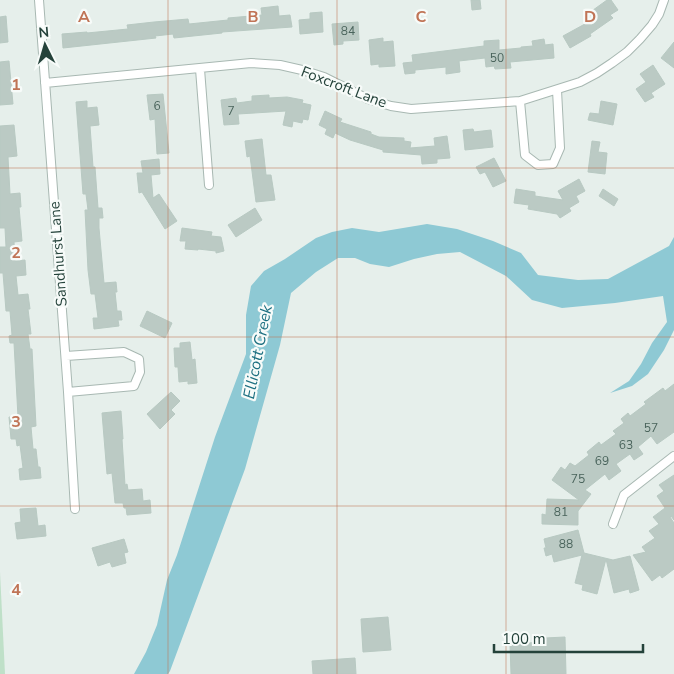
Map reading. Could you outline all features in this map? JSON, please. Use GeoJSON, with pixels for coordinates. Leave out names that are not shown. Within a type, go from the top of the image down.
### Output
{"type":"FeatureCollection","features":[{"type":"Feature","properties":{"kind":"street","name":"Sandhurst Lane"},"geometry":{"type":"LineString","coordinates":[[39,0],[66,356],[75,509]]}},
{"type":"Feature","properties":{"kind":"street","name":"Foxcroft Lane"},"geometry":{"type":"LineString","coordinates":[[45,83],[251,63],[280,65],[302,70],[324,77],[368,99],[391,106],[411,109],[520,101],[580,82],[612,64],[627,52],[652,25],[664,0]]}},
{"type":"Feature","properties":{"kind":"street"},"geometry":{"type":"LineString","coordinates":[[200,69],[209,186]]}},
{"type":"Feature","properties":{"kind":"street"},"geometry":{"type":"LineString","coordinates":[[520,101],[525,155],[538,166],[552,164],[560,148],[557,90]]}},
{"type":"Feature","properties":{"kind":"street"},"geometry":{"type":"LineString","coordinates":[[66,356],[124,352],[139,359],[140,366],[140,372],[134,386],[68,392]]}},
{"type":"Feature","properties":{"kind":"street"},"geometry":{"type":"LineString","coordinates":[[614,524],[624,495],[674,456]]}},
{"type":"Feature","properties":{"kind":"green space"},"geometry":{"type":"Polygon","coordinates":[[[0,572],[5,674],[0,674],[0,572]]]}},
{"type":"Feature","properties":{"kind":"water","name":"Ellicott Creek"},"geometry":{"type":"Polygon","coordinates":[[[427,224],[457,229],[521,253],[538,275],[578,280],[608,279],[669,246],[674,237],[674,330],[664,350],[648,374],[632,386],[610,393],[629,381],[667,322],[663,296],[562,308],[532,300],[506,276],[460,252],[437,254],[389,267],[370,264],[355,258],[338,258],[316,272],[291,293],[280,345],[245,469],[170,671],[168,674],[134,674],[146,652],[157,625],[167,580],[177,555],[215,437],[246,354],[246,315],[251,286],[264,271],[316,238],[332,232],[352,228],[379,232],[427,224]]]}},
{"type":"Feature","properties":{"kind":"building"},"geometry":{"type":"Polygon","coordinates":[[[471,0],[480,0],[481,9],[472,10],[471,0]]]}},
{"type":"Feature","properties":{"kind":"building"},"geometry":{"type":"Polygon","coordinates":[[[607,0],[611,0],[618,10],[610,15],[613,18],[590,34],[591,36],[570,48],[563,36],[594,19],[589,13],[607,0]]]}},
{"type":"Feature","properties":{"kind":"building"},"geometry":{"type":"Polygon","coordinates":[[[278,6],[279,16],[290,15],[292,27],[222,32],[174,38],[173,34],[155,36],[156,38],[63,48],[62,34],[128,29],[127,25],[188,19],[189,24],[228,20],[228,18],[262,15],[261,8],[278,6]]]}},
{"type":"Feature","properties":{"kind":"building"},"geometry":{"type":"Polygon","coordinates":[[[322,12],[323,32],[300,34],[299,20],[310,19],[310,13],[322,12]]]}},
{"type":"Feature","properties":{"kind":"building"},"geometry":{"type":"Polygon","coordinates":[[[6,16],[8,42],[0,43],[0,17],[6,16]]]}},
{"type":"Feature","properties":{"kind":"building"},"geometry":{"type":"Polygon","coordinates":[[[358,22],[359,40],[343,41],[343,44],[334,45],[332,24],[358,22]]]}},
{"type":"Feature","properties":{"kind":"building"},"geometry":{"type":"Polygon","coordinates":[[[383,38],[383,42],[393,41],[395,66],[379,67],[379,64],[371,65],[369,40],[383,38]]]}},
{"type":"Feature","properties":{"kind":"building"},"geometry":{"type":"Polygon","coordinates":[[[544,39],[545,45],[553,44],[554,58],[510,62],[511,68],[495,69],[494,66],[486,67],[485,58],[459,61],[460,72],[446,74],[446,67],[415,70],[415,73],[405,74],[403,63],[413,62],[412,55],[484,46],[484,41],[499,40],[499,50],[521,48],[533,46],[532,41],[544,39]]]}},
{"type":"Feature","properties":{"kind":"building"},"geometry":{"type":"Polygon","coordinates":[[[674,42],[674,68],[661,58],[674,42]]]}},
{"type":"Feature","properties":{"kind":"building"},"geometry":{"type":"Polygon","coordinates":[[[9,61],[13,104],[0,105],[0,62],[9,61]]]}},
{"type":"Feature","properties":{"kind":"building"},"geometry":{"type":"Polygon","coordinates":[[[653,65],[665,84],[651,93],[654,97],[645,102],[636,89],[646,82],[640,74],[653,65]]]}},
{"type":"Feature","properties":{"kind":"building"},"geometry":{"type":"Polygon","coordinates":[[[163,94],[169,153],[157,154],[155,119],[150,120],[147,95],[163,94]]]}},
{"type":"Feature","properties":{"kind":"building"},"geometry":{"type":"Polygon","coordinates":[[[269,95],[269,98],[287,97],[303,100],[302,103],[311,105],[308,120],[303,119],[302,123],[293,121],[292,127],[283,125],[286,111],[238,114],[239,124],[224,125],[221,100],[236,98],[237,103],[252,101],[252,96],[269,95]]]}},
{"type":"Feature","properties":{"kind":"building"},"geometry":{"type":"Polygon","coordinates":[[[87,101],[87,108],[97,107],[99,125],[90,126],[98,208],[102,208],[103,218],[99,218],[99,228],[104,283],[116,282],[117,311],[121,311],[122,320],[118,320],[119,326],[94,329],[93,318],[98,318],[95,294],[91,294],[88,270],[85,210],[88,210],[86,194],[83,194],[76,102],[87,101]]]}},
{"type":"Feature","properties":{"kind":"building"},"geometry":{"type":"Polygon","coordinates":[[[601,101],[617,104],[613,125],[588,120],[590,113],[599,114],[601,101]]]}},
{"type":"Feature","properties":{"kind":"building"},"geometry":{"type":"Polygon","coordinates":[[[325,111],[342,119],[340,122],[371,132],[371,134],[379,137],[404,138],[404,141],[411,142],[410,148],[435,146],[434,138],[447,136],[450,158],[437,159],[437,163],[422,164],[421,155],[383,152],[383,150],[350,140],[335,133],[333,138],[325,134],[327,129],[319,125],[325,111]]]}},
{"type":"Feature","properties":{"kind":"building"},"geometry":{"type":"Polygon","coordinates":[[[14,125],[17,156],[8,157],[10,194],[20,193],[21,207],[19,207],[22,241],[14,242],[15,261],[25,260],[26,275],[16,276],[18,295],[28,294],[30,309],[28,309],[31,334],[28,334],[30,349],[32,349],[36,426],[31,427],[33,449],[36,449],[41,478],[20,480],[19,469],[23,468],[20,445],[17,446],[16,439],[11,439],[9,417],[18,417],[14,343],[10,343],[9,336],[12,335],[10,311],[6,311],[3,273],[0,273],[0,247],[6,247],[5,228],[0,228],[0,126],[14,125]]]}},
{"type":"Feature","properties":{"kind":"building"},"geometry":{"type":"Polygon","coordinates":[[[473,129],[474,132],[491,130],[493,147],[465,150],[463,130],[473,129]]]}},
{"type":"Feature","properties":{"kind":"building"},"geometry":{"type":"Polygon","coordinates":[[[262,139],[266,175],[271,175],[275,200],[256,202],[250,156],[247,157],[245,141],[262,139]]]}},
{"type":"Feature","properties":{"kind":"building"},"geometry":{"type":"Polygon","coordinates":[[[592,141],[600,142],[598,152],[607,153],[605,174],[588,172],[592,141]]]}},
{"type":"Feature","properties":{"kind":"building"},"geometry":{"type":"Polygon","coordinates":[[[494,158],[506,181],[493,187],[485,172],[480,174],[476,167],[494,158]]]}},
{"type":"Feature","properties":{"kind":"building"},"geometry":{"type":"Polygon","coordinates":[[[159,159],[160,174],[151,175],[153,198],[159,194],[177,221],[165,229],[142,192],[139,193],[137,173],[143,173],[141,161],[159,159]]]}},
{"type":"Feature","properties":{"kind":"building"},"geometry":{"type":"Polygon","coordinates":[[[579,179],[585,191],[576,196],[579,202],[569,208],[571,211],[560,218],[557,214],[528,209],[529,205],[514,203],[516,189],[535,192],[535,196],[563,200],[558,191],[579,179]]]}},
{"type":"Feature","properties":{"kind":"building"},"geometry":{"type":"Polygon","coordinates":[[[603,189],[618,199],[614,206],[599,196],[603,189]]]}},
{"type":"Feature","properties":{"kind":"building"},"geometry":{"type":"Polygon","coordinates":[[[255,208],[262,220],[236,237],[228,225],[255,208]]]}},
{"type":"Feature","properties":{"kind":"building"},"geometry":{"type":"Polygon","coordinates":[[[182,228],[212,232],[211,236],[221,237],[224,251],[216,253],[216,251],[185,249],[186,241],[180,241],[182,228]]]}},
{"type":"Feature","properties":{"kind":"building"},"geometry":{"type":"Polygon","coordinates":[[[147,311],[172,323],[165,338],[140,326],[147,311]]]}},
{"type":"Feature","properties":{"kind":"building"},"geometry":{"type":"Polygon","coordinates":[[[190,342],[192,360],[195,359],[197,383],[188,384],[188,381],[179,382],[178,367],[175,367],[174,348],[180,348],[180,343],[190,342]]]}},
{"type":"Feature","properties":{"kind":"building"},"geometry":{"type":"Polygon","coordinates":[[[674,384],[674,432],[657,444],[651,436],[638,447],[643,454],[634,460],[630,454],[616,464],[621,471],[609,480],[605,474],[585,490],[591,494],[578,511],[578,525],[542,524],[542,514],[546,515],[547,499],[579,500],[552,480],[561,467],[565,470],[570,463],[575,466],[589,455],[587,452],[599,442],[601,445],[616,434],[613,431],[624,423],[621,419],[628,413],[630,416],[646,404],[644,402],[663,388],[665,391],[674,384]]]}},
{"type":"Feature","properties":{"kind":"building"},"geometry":{"type":"Polygon","coordinates":[[[171,392],[180,401],[171,410],[175,414],[160,429],[147,414],[171,392]]]}},
{"type":"Feature","properties":{"kind":"building"},"geometry":{"type":"Polygon","coordinates":[[[121,411],[125,485],[127,484],[128,490],[142,489],[143,501],[150,500],[151,513],[127,515],[123,503],[115,503],[112,473],[107,474],[102,413],[121,411]]]}},
{"type":"Feature","properties":{"kind":"building"},"geometry":{"type":"Polygon","coordinates":[[[674,475],[674,520],[670,517],[674,523],[674,569],[662,578],[660,575],[652,581],[633,555],[646,552],[642,547],[655,538],[649,531],[659,524],[653,517],[665,508],[657,496],[664,491],[659,485],[674,475]]]}},
{"type":"Feature","properties":{"kind":"building"},"geometry":{"type":"Polygon","coordinates":[[[36,508],[38,526],[45,525],[46,536],[17,539],[15,523],[21,522],[20,509],[36,508]]]}},
{"type":"Feature","properties":{"kind":"building"},"geometry":{"type":"Polygon","coordinates":[[[578,530],[584,553],[613,560],[630,556],[639,590],[630,593],[629,589],[614,593],[606,559],[597,594],[582,590],[583,585],[575,583],[582,555],[554,562],[552,554],[546,556],[544,539],[578,530]]]}},
{"type":"Feature","properties":{"kind":"building"},"geometry":{"type":"Polygon","coordinates":[[[124,539],[128,552],[124,553],[126,563],[112,567],[110,562],[98,566],[92,548],[124,539]]]}},
{"type":"Feature","properties":{"kind":"building"},"geometry":{"type":"Polygon","coordinates":[[[388,617],[391,650],[363,652],[361,619],[388,617]]]}},
{"type":"Feature","properties":{"kind":"building"},"geometry":{"type":"Polygon","coordinates":[[[565,637],[566,674],[511,674],[510,644],[545,642],[545,638],[565,637]]]}},
{"type":"Feature","properties":{"kind":"building"},"geometry":{"type":"Polygon","coordinates":[[[355,658],[356,674],[313,674],[312,661],[355,658]]]}}]}
